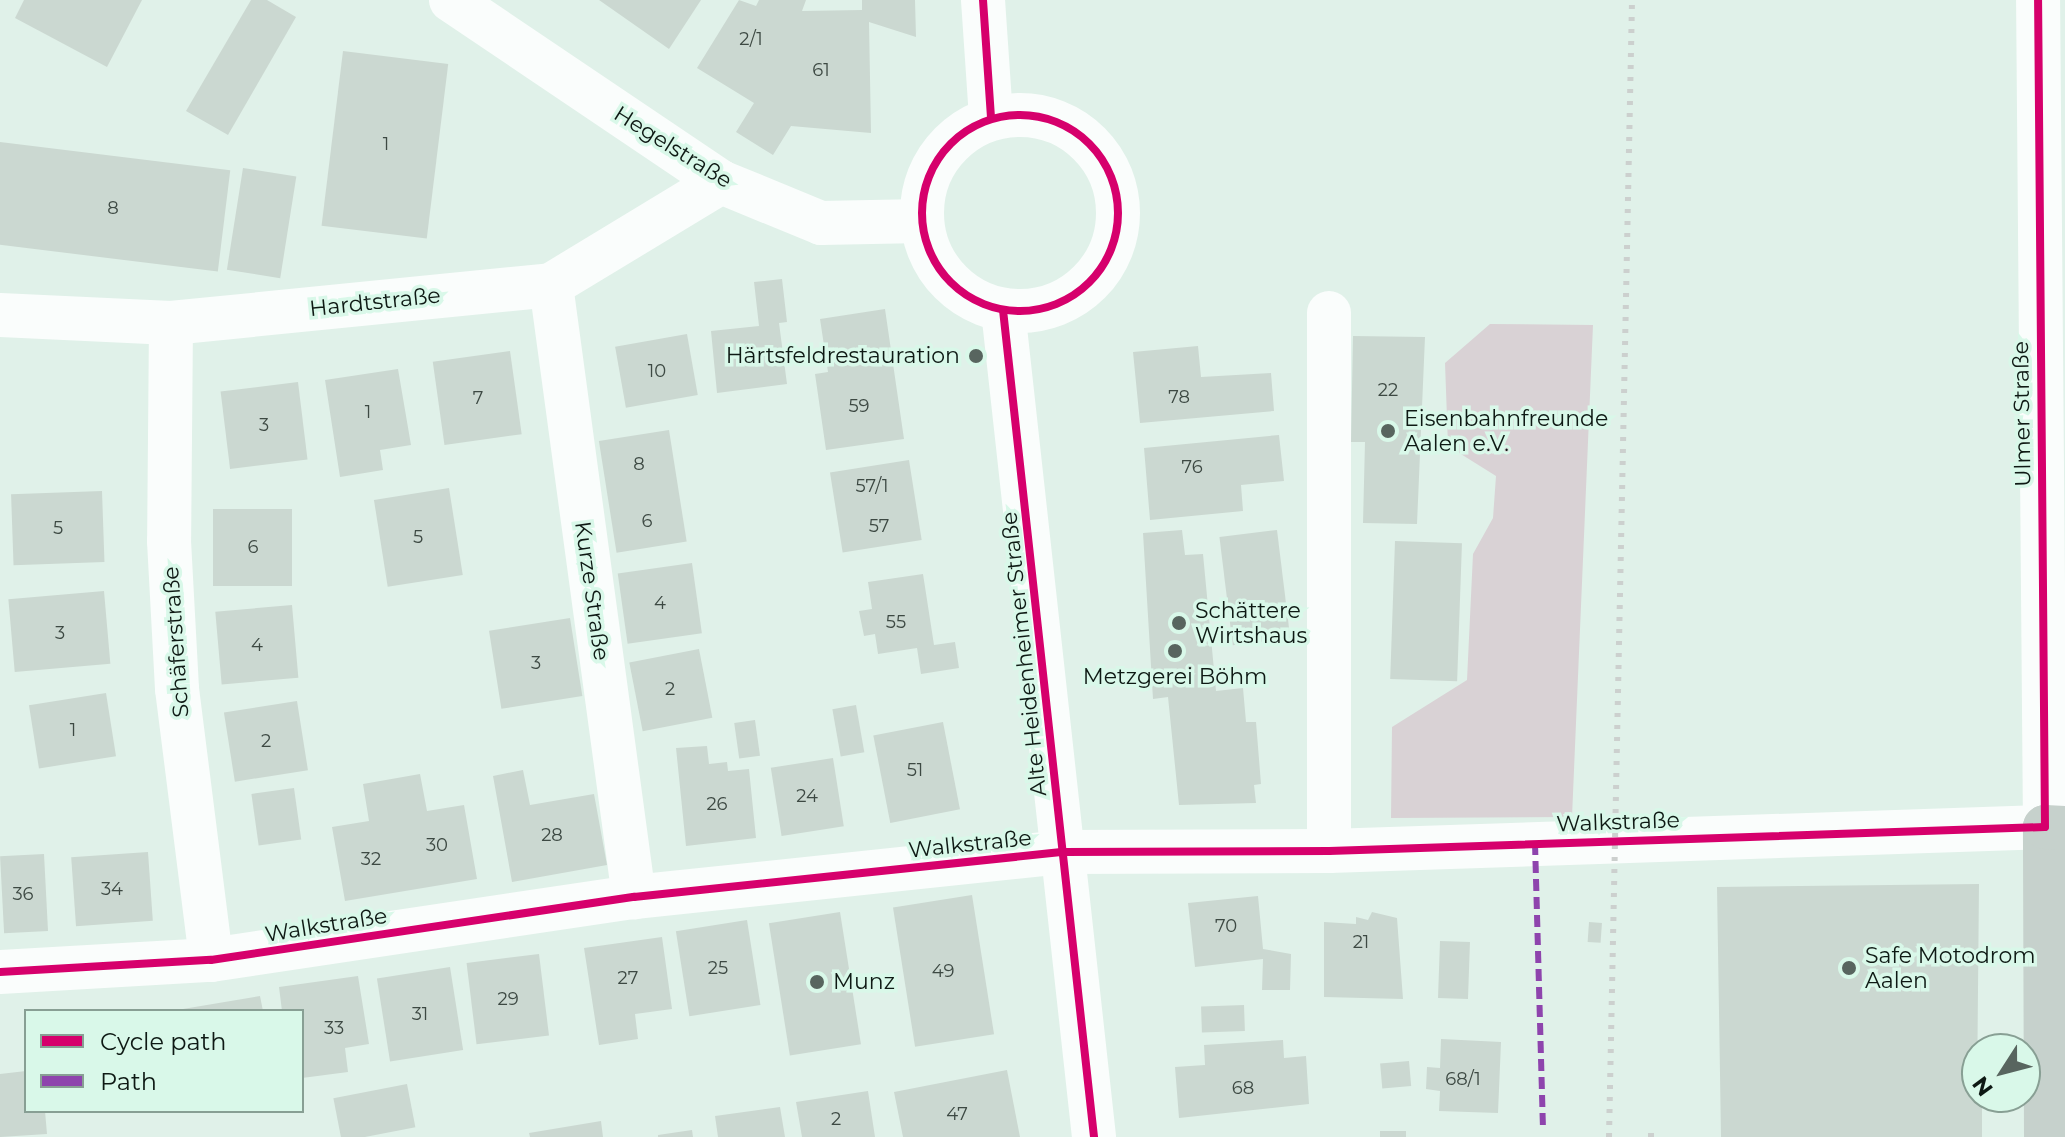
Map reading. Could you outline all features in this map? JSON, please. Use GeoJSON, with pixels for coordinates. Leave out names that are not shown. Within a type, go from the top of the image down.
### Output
{"type":"FeatureCollection","features":[{"type":"Feature","properties":{"kind":"main road","name":"Ulmer Straße"},"geometry":{"type":"LineString","coordinates":[[2046,1137],[2055,828]]}},
{"type":"Feature","properties":{"kind":"street","name":"Hegelstraße"},"geometry":{"type":"LineString","coordinates":[[451,0],[721,182],[821,223],[922,221]]}},
{"type":"Feature","properties":{"kind":"street"},"geometry":{"type":"LineString","coordinates":[[983,0],[991,118]]}},
{"type":"Feature","properties":{"kind":"street","name":"Ulmer Straße"},"geometry":{"type":"LineString","coordinates":[[2038,0],[2055,828]]}},
{"type":"Feature","properties":{"kind":"street"},"geometry":{"type":"LineString","coordinates":[[1035,116],[1077,132],[1098,152],[1112,178],[1119,207],[1117,236],[1106,263],[1087,286],[1063,302],[1035,311],[1003,310],[973,300],[948,280],[930,254],[922,221],[925,188],[938,158],[961,134],[991,118],[1035,116]]}},
{"type":"Feature","properties":{"kind":"street","name":"Hardtstraße"},"geometry":{"type":"LineString","coordinates":[[0,315],[171,323],[551,285],[721,182]]}},
{"type":"Feature","properties":{"kind":"street","name":"Kurze Straße"},"geometry":{"type":"LineString","coordinates":[[551,285],[634,897]]}},
{"type":"Feature","properties":{"kind":"street","name":"Alte Heidenheimer Straße"},"geometry":{"type":"LineString","coordinates":[[1003,310],[1094,1137]]}},
{"type":"Feature","properties":{"kind":"street"},"geometry":{"type":"LineString","coordinates":[[1329,313],[1329,851]]}},
{"type":"Feature","properties":{"kind":"street","name":"Schäferstraße"},"geometry":{"type":"LineString","coordinates":[[171,323],[169,541],[176,674],[211,960]]}},
{"type":"Feature","properties":{"kind":"street","name":"Walkstraße"},"geometry":{"type":"LineString","coordinates":[[0,972],[211,960],[634,897],[1064,852],[1329,851],[2055,828]]}},
{"type":"Feature","properties":{"kind":"shaded area"},"geometry":{"type":"Polygon","coordinates":[[[1490,324],[1593,325],[1572,817],[1391,818],[1392,727],[1467,680],[1473,554],[1493,518],[1496,476],[1448,446],[1445,363],[1490,324]]]}},
{"type":"Feature","properties":{"kind":"building"},"geometry":{"type":"Polygon","coordinates":[[[24,0],[142,0],[107,67],[15,18],[24,0]]]}},
{"type":"Feature","properties":{"kind":"building"},"geometry":{"type":"Polygon","coordinates":[[[251,0],[267,0],[296,17],[228,135],[186,111],[251,0]]]}},
{"type":"Feature","properties":{"kind":"building"},"geometry":{"type":"Polygon","coordinates":[[[599,0],[701,0],[669,49],[599,0]]]}},
{"type":"Feature","properties":{"kind":"building"},"geometry":{"type":"Polygon","coordinates":[[[739,0],[756,6],[759,0],[806,0],[802,11],[862,10],[862,0],[915,0],[916,37],[869,22],[871,133],[791,126],[773,155],[736,132],[754,103],[697,68],[739,0]]]}},
{"type":"Feature","properties":{"kind":"building"},"geometry":{"type":"Polygon","coordinates":[[[343,51],[448,64],[427,239],[322,226],[343,51]]]}},
{"type":"Feature","properties":{"kind":"building"},"geometry":{"type":"Polygon","coordinates":[[[0,142],[230,170],[218,272],[0,245],[0,142]]]}},
{"type":"Feature","properties":{"kind":"building"},"geometry":{"type":"Polygon","coordinates":[[[243,168],[296,176],[280,278],[227,270],[243,168]]]}},
{"type":"Feature","properties":{"kind":"building"},"geometry":{"type":"Polygon","coordinates":[[[782,279],[787,322],[779,323],[787,384],[717,393],[711,331],[759,326],[754,282],[782,279]]]}},
{"type":"Feature","properties":{"kind":"building"},"geometry":{"type":"Polygon","coordinates":[[[885,309],[904,439],[826,450],[815,374],[828,372],[820,319],[885,309]]]}},
{"type":"Feature","properties":{"kind":"building"},"geometry":{"type":"Polygon","coordinates":[[[687,334],[698,395],[626,408],[615,347],[687,334]]]}},
{"type":"Feature","properties":{"kind":"building"},"geometry":{"type":"Polygon","coordinates":[[[1353,336],[1425,337],[1417,524],[1363,523],[1365,442],[1351,442],[1353,336]]]}},
{"type":"Feature","properties":{"kind":"building"},"geometry":{"type":"Polygon","coordinates":[[[1198,346],[1201,377],[1271,373],[1274,411],[1140,423],[1133,352],[1198,346]]]}},
{"type":"Feature","properties":{"kind":"building"},"geometry":{"type":"Polygon","coordinates":[[[510,351],[522,434],[444,445],[433,362],[510,351]]]}},
{"type":"Feature","properties":{"kind":"building"},"geometry":{"type":"Polygon","coordinates":[[[398,369],[411,445],[380,450],[383,470],[340,477],[325,380],[398,369]]]}},
{"type":"Feature","properties":{"kind":"building"},"geometry":{"type":"Polygon","coordinates":[[[298,382],[308,459],[230,469],[221,392],[298,382]]]}},
{"type":"Feature","properties":{"kind":"building"},"geometry":{"type":"Polygon","coordinates":[[[669,430],[687,542],[617,553],[599,441],[669,430]]]}},
{"type":"Feature","properties":{"kind":"building"},"geometry":{"type":"Polygon","coordinates":[[[1279,435],[1284,481],[1241,485],[1243,511],[1150,520],[1144,448],[1279,435]]]}},
{"type":"Feature","properties":{"kind":"building"},"geometry":{"type":"Polygon","coordinates":[[[909,460],[922,540],[843,553],[830,473],[909,460]]]}},
{"type":"Feature","properties":{"kind":"building"},"geometry":{"type":"Polygon","coordinates":[[[449,488],[463,575],[388,587],[374,500],[449,488]]]}},
{"type":"Feature","properties":{"kind":"building"},"geometry":{"type":"Polygon","coordinates":[[[102,491],[104,562],[14,565],[11,494],[102,491]]]}},
{"type":"Feature","properties":{"kind":"building"},"geometry":{"type":"Polygon","coordinates":[[[213,509],[292,509],[292,586],[213,586],[213,509]]]}},
{"type":"Feature","properties":{"kind":"building","name":"Schättere Wirtshaus"},"geometry":{"type":"Polygon","coordinates":[[[1182,530],[1185,555],[1203,554],[1216,691],[1243,688],[1246,722],[1256,722],[1261,784],[1254,785],[1256,803],[1179,805],[1168,697],[1153,699],[1143,533],[1182,530]]]}},
{"type":"Feature","properties":{"kind":"building"},"geometry":{"type":"Polygon","coordinates":[[[1277,530],[1290,638],[1233,645],[1219,537],[1277,530]]]}},
{"type":"Feature","properties":{"kind":"building"},"geometry":{"type":"Polygon","coordinates":[[[1395,541],[1462,543],[1457,681],[1390,679],[1395,541]]]}},
{"type":"Feature","properties":{"kind":"building"},"geometry":{"type":"Polygon","coordinates":[[[692,563],[702,633],[628,644],[618,573],[692,563]]]}},
{"type":"Feature","properties":{"kind":"building"},"geometry":{"type":"Polygon","coordinates":[[[923,574],[934,645],[955,642],[959,668],[921,674],[917,648],[878,654],[875,634],[864,636],[859,611],[872,609],[868,582],[923,574]]]}},
{"type":"Feature","properties":{"kind":"building"},"geometry":{"type":"Polygon","coordinates":[[[104,591],[110,664],[15,672],[8,599],[104,591]]]}},
{"type":"Feature","properties":{"kind":"building"},"geometry":{"type":"Polygon","coordinates":[[[292,605],[298,678],[222,684],[215,612],[292,605]]]}},
{"type":"Feature","properties":{"kind":"building"},"geometry":{"type":"Polygon","coordinates":[[[570,618],[582,696],[501,709],[489,631],[570,618]]]}},
{"type":"Feature","properties":{"kind":"building"},"geometry":{"type":"Polygon","coordinates":[[[699,649],[712,718],[643,731],[629,663],[699,649]]]}},
{"type":"Feature","properties":{"kind":"building"},"geometry":{"type":"Polygon","coordinates":[[[106,693],[116,756],[39,768],[29,705],[106,693]]]}},
{"type":"Feature","properties":{"kind":"building"},"geometry":{"type":"Polygon","coordinates":[[[297,701],[308,770],[235,782],[224,713],[297,701]]]}},
{"type":"Feature","properties":{"kind":"building"},"geometry":{"type":"Polygon","coordinates":[[[856,705],[864,752],[841,756],[832,709],[856,705]]]}},
{"type":"Feature","properties":{"kind":"building"},"geometry":{"type":"Polygon","coordinates":[[[755,720],[760,756],[739,759],[734,723],[755,720]]]}},
{"type":"Feature","properties":{"kind":"building"},"geometry":{"type":"Polygon","coordinates":[[[943,722],[960,809],[890,823],[873,736],[943,722]]]}},
{"type":"Feature","properties":{"kind":"building"},"geometry":{"type":"Polygon","coordinates":[[[707,746],[709,764],[727,762],[728,771],[749,769],[756,838],[686,846],[676,748],[707,746]]]}},
{"type":"Feature","properties":{"kind":"building"},"geometry":{"type":"Polygon","coordinates":[[[833,758],[844,826],[782,836],[771,768],[833,758]]]}},
{"type":"Feature","properties":{"kind":"building"},"geometry":{"type":"Polygon","coordinates":[[[523,770],[530,805],[594,794],[607,865],[512,882],[493,776],[523,770]]]}},
{"type":"Feature","properties":{"kind":"building"},"geometry":{"type":"Polygon","coordinates":[[[420,774],[427,811],[464,805],[477,879],[345,901],[332,827],[369,821],[363,784],[420,774]]]}},
{"type":"Feature","properties":{"kind":"building"},"geometry":{"type":"Polygon","coordinates":[[[294,788],[301,839],[259,845],[251,794],[294,788]]]}},
{"type":"Feature","properties":{"kind":"building"},"geometry":{"type":"Polygon","coordinates":[[[148,852],[153,921],[76,926],[71,857],[148,852]]]}},
{"type":"Feature","properties":{"kind":"building"},"geometry":{"type":"Polygon","coordinates":[[[44,854],[48,931],[4,933],[0,856],[44,854]]]}},
{"type":"Feature","properties":{"kind":"building","name":"Safe Motodrom Aalen"},"geometry":{"type":"Polygon","coordinates":[[[1979,884],[1978,1033],[1961,1033],[1961,1113],[1982,1113],[1982,1137],[1721,1137],[1717,887],[1979,884]]]}},
{"type":"Feature","properties":{"kind":"building"},"geometry":{"type":"Polygon","coordinates":[[[972,895],[994,1034],[915,1047],[893,908],[972,895]]]}},
{"type":"Feature","properties":{"kind":"building"},"geometry":{"type":"Polygon","coordinates":[[[1258,896],[1263,949],[1291,954],[1290,990],[1262,990],[1263,959],[1195,967],[1188,903],[1258,896]]]}},
{"type":"Feature","properties":{"kind":"building"},"geometry":{"type":"Polygon","coordinates":[[[840,912],[861,1044],[790,1056],[769,923],[840,912]]]}},
{"type":"Feature","properties":{"kind":"building"},"geometry":{"type":"Polygon","coordinates":[[[1372,912],[1397,918],[1403,999],[1324,997],[1324,922],[1356,924],[1356,917],[1368,920],[1372,912]]]}},
{"type":"Feature","properties":{"kind":"building"},"geometry":{"type":"Polygon","coordinates":[[[747,920],[760,1005],[689,1016],[676,931],[747,920]]]}},
{"type":"Feature","properties":{"kind":"building"},"geometry":{"type":"Polygon","coordinates":[[[1589,922],[1602,923],[1601,943],[1588,942],[1589,922]]]}},
{"type":"Feature","properties":{"kind":"building"},"geometry":{"type":"Polygon","coordinates":[[[662,937],[672,1009],[635,1014],[638,1039],[599,1045],[584,948],[662,937]]]}},
{"type":"Feature","properties":{"kind":"building"},"geometry":{"type":"Polygon","coordinates":[[[1440,941],[1470,942],[1468,999],[1438,998],[1440,941]]]}},
{"type":"Feature","properties":{"kind":"building"},"geometry":{"type":"Polygon","coordinates":[[[539,954],[549,1035],[477,1044],[467,963],[539,954]]]}},
{"type":"Feature","properties":{"kind":"building"},"geometry":{"type":"Polygon","coordinates":[[[450,967],[463,1050],[390,1062],[377,979],[450,967]]]}},
{"type":"Feature","properties":{"kind":"building"},"geometry":{"type":"Polygon","coordinates":[[[358,976],[369,1044],[345,1048],[348,1072],[304,1078],[304,1009],[282,1009],[279,987],[358,976]]]}},
{"type":"Feature","properties":{"kind":"building"},"geometry":{"type":"Polygon","coordinates":[[[260,996],[263,1009],[183,1009],[260,996]]]}},
{"type":"Feature","properties":{"kind":"building"},"geometry":{"type":"Polygon","coordinates":[[[1244,1005],[1245,1031],[1202,1032],[1201,1007],[1244,1005]]]}},
{"type":"Feature","properties":{"kind":"building"},"geometry":{"type":"Polygon","coordinates":[[[1441,1039],[1501,1042],[1498,1113],[1439,1111],[1440,1091],[1426,1089],[1427,1067],[1440,1068],[1441,1039]]]}},
{"type":"Feature","properties":{"kind":"building"},"geometry":{"type":"Polygon","coordinates":[[[1283,1040],[1284,1058],[1306,1056],[1309,1104],[1179,1118],[1175,1067],[1205,1065],[1204,1045],[1283,1040]]]}},
{"type":"Feature","properties":{"kind":"building"},"geometry":{"type":"Polygon","coordinates":[[[1409,1061],[1411,1086],[1382,1088],[1380,1064],[1409,1061]]]}},
{"type":"Feature","properties":{"kind":"building"},"geometry":{"type":"Polygon","coordinates":[[[1007,1070],[1020,1137],[903,1137],[894,1092],[1007,1070]]]}},
{"type":"Feature","properties":{"kind":"building"},"geometry":{"type":"Polygon","coordinates":[[[24,1071],[24,1113],[45,1113],[47,1134],[0,1137],[0,1074],[24,1071]]]}},
{"type":"Feature","properties":{"kind":"building"},"geometry":{"type":"Polygon","coordinates":[[[407,1084],[415,1127],[365,1137],[341,1137],[333,1098],[407,1084]]]}},
{"type":"Feature","properties":{"kind":"building"},"geometry":{"type":"Polygon","coordinates":[[[868,1091],[875,1137],[802,1137],[796,1102],[868,1091]]]}},
{"type":"Feature","properties":{"kind":"building"},"geometry":{"type":"Polygon","coordinates":[[[780,1107],[785,1137],[718,1137],[715,1116],[780,1107]]]}},
{"type":"Feature","properties":{"kind":"building"},"geometry":{"type":"Polygon","coordinates":[[[601,1121],[603,1137],[530,1137],[529,1133],[601,1121]]]}},
{"type":"Feature","properties":{"kind":"building"},"geometry":{"type":"Polygon","coordinates":[[[692,1130],[693,1137],[658,1137],[658,1135],[692,1130]]]}},
{"type":"Feature","properties":{"kind":"building"},"geometry":{"type":"Polygon","coordinates":[[[1380,1131],[1406,1131],[1406,1137],[1380,1137],[1380,1131]]]}},
{"type":"Feature","properties":{"kind":"railway"},"geometry":{"type":"LineString","coordinates":[[1609,1137],[1632,0]]}},
{"type":"Feature","properties":{"kind":"railway"},"geometry":{"type":"LineString","coordinates":[[1651,1132],[1651,1137]]}},
{"type":"Feature","properties":{"kind":"marked path"},"geometry":{"type":"LineString","coordinates":[[1535,843],[1543,1129]]}},
{"type":"Feature","properties":{"kind":"cycle path"},"geometry":{"type":"LineString","coordinates":[[983,0],[991,118]]}},
{"type":"Feature","properties":{"kind":"cycle path"},"geometry":{"type":"LineString","coordinates":[[0,972],[211,960],[634,897],[1064,852],[1329,851],[2045,827],[2038,0]]}},
{"type":"Feature","properties":{"kind":"cycle path"},"geometry":{"type":"LineString","coordinates":[[1020,115],[1058,122],[1089,144],[1111,175],[1118,213],[1111,251],[1089,282],[1058,304],[1020,311],[982,304],[951,282],[929,251],[922,213],[929,175],[951,144],[982,122],[1020,115]]}},
{"type":"Feature","properties":{"kind":"cycle path"},"geometry":{"type":"LineString","coordinates":[[1003,310],[1094,1137]]}},
{"type":"Feature","properties":{"kind":"place","name":"Härtsfeldrestauration"},"geometry":{"type":"Point","coordinates":[976,356]}},
{"type":"Feature","properties":{"kind":"place","name":"Eisenbahnfreunde Aalen e.V."},"geometry":{"type":"Point","coordinates":[1388,431]}},
{"type":"Feature","properties":{"kind":"place","name":"Schättere Wirtshaus"},"geometry":{"type":"Point","coordinates":[1179,623]}},
{"type":"Feature","properties":{"kind":"place","name":"Metzgerei Böhm"},"geometry":{"type":"Point","coordinates":[1175,651]}},
{"type":"Feature","properties":{"kind":"place","name":"Safe Motodrom Aalen"},"geometry":{"type":"Point","coordinates":[1849,968]}},
{"type":"Feature","properties":{"kind":"place","name":"Munz"},"geometry":{"type":"Point","coordinates":[817,982]}}]}
